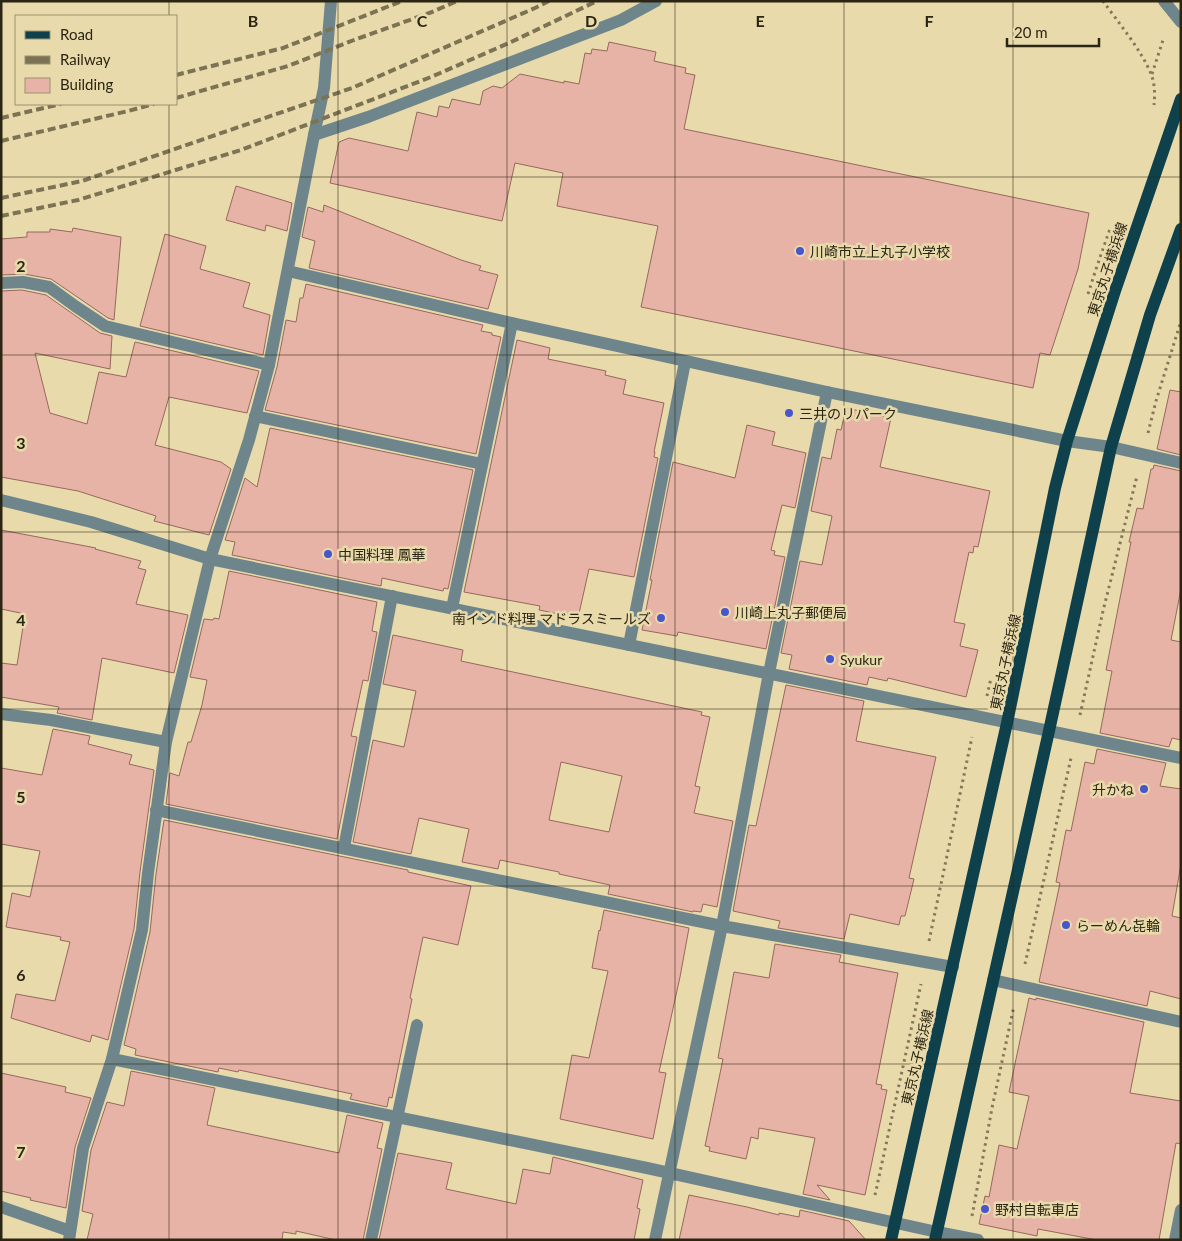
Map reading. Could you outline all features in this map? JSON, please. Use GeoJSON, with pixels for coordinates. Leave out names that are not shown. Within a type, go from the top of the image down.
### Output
{"type":"FeatureCollection","features":[{"type":"Feature","properties":{"kind":"main road","name":"東京丸子横浜線"},"geometry":{"type":"LineString","coordinates":[[891,1240],[1007,723],[1055,488],[1067,441],[1115,291],[1181,99]]}},
{"type":"Feature","properties":{"kind":"main road"},"geometry":{"type":"LineString","coordinates":[[936,1236],[1050,731],[1111,446],[1150,315],[1181,229]]}},
{"type":"Feature","properties":{"kind":"street"},"geometry":{"type":"LineString","coordinates":[[1,1207],[70,1235],[83,1148],[112,1059],[142,930],[166,742],[210,558],[249,440],[269,365],[324,88],[332,1]]}},
{"type":"Feature","properties":{"kind":"street"},"geometry":{"type":"LineString","coordinates":[[314,135],[368,117],[621,20],[656,1]]}},
{"type":"Feature","properties":{"kind":"street"},"geometry":{"type":"LineString","coordinates":[[1164,1],[1181,22]]}},
{"type":"Feature","properties":{"kind":"street"},"geometry":{"type":"LineString","coordinates":[[288,271],[685,362],[1067,441],[1111,446],[1181,463]]}},
{"type":"Feature","properties":{"kind":"street"},"geometry":{"type":"LineString","coordinates":[[1,283],[23,282],[49,287],[105,326],[269,365]]}},
{"type":"Feature","properties":{"kind":"street"},"geometry":{"type":"LineString","coordinates":[[452,608],[512,323]]}},
{"type":"Feature","properties":{"kind":"street"},"geometry":{"type":"LineString","coordinates":[[629,644],[685,362]]}},
{"type":"Feature","properties":{"kind":"street"},"geometry":{"type":"LineString","coordinates":[[655,1240],[722,926],[769,673],[827,392]]}},
{"type":"Feature","properties":{"kind":"street"},"geometry":{"type":"LineString","coordinates":[[255,416],[482,464]]}},
{"type":"Feature","properties":{"kind":"street"},"geometry":{"type":"LineString","coordinates":[[1,500],[91,522],[210,558],[1181,758]]}},
{"type":"Feature","properties":{"kind":"street"},"geometry":{"type":"LineString","coordinates":[[344,848],[392,596]]}},
{"type":"Feature","properties":{"kind":"street"},"geometry":{"type":"LineString","coordinates":[[1,714],[51,720],[166,742]]}},
{"type":"Feature","properties":{"kind":"street"},"geometry":{"type":"LineString","coordinates":[[156,810],[722,926],[953,967]]}},
{"type":"Feature","properties":{"kind":"street"},"geometry":{"type":"LineString","coordinates":[[993,980],[1181,1022]]}},
{"type":"Feature","properties":{"kind":"street"},"geometry":{"type":"LineString","coordinates":[[371,1240],[417,1025]]}},
{"type":"Feature","properties":{"kind":"street"},"geometry":{"type":"LineString","coordinates":[[112,1059],[669,1173],[895,1222],[936,1236],[973,1239]]}},
{"type":"Feature","properties":{"kind":"street"},"geometry":{"type":"LineString","coordinates":[[1175,1240],[1181,1210]]}},
{"type":"Feature","properties":{"kind":"path"},"geometry":{"type":"LineString","coordinates":[[1103,1],[1140,53],[1152,74]]}},
{"type":"Feature","properties":{"kind":"path"},"geometry":{"type":"LineString","coordinates":[[973,1239],[994,1099],[1077,737],[1103,611],[1156,400],[1181,321]]}},
{"type":"Feature","properties":{"kind":"building"},"geometry":{"type":"Polygon","coordinates":[[[609,42],[656,52],[654,61],[686,68],[685,73],[695,75],[684,129],[1089,213],[1078,269],[1050,355],[1040,353],[1033,388],[641,307],[658,226],[557,206],[563,173],[515,163],[502,221],[330,183],[339,142],[349,138],[408,151],[417,112],[437,117],[439,106],[449,108],[452,99],[480,105],[483,91],[493,86],[502,88],[520,74],[564,83],[564,81],[579,84],[585,53],[591,54],[592,49],[607,51],[609,42]]]}},
{"type":"Feature","properties":{"kind":"building"},"geometry":{"type":"Polygon","coordinates":[[[236,186],[292,203],[287,231],[266,225],[265,231],[226,220],[236,186]]]}},
{"type":"Feature","properties":{"kind":"building"},"geometry":{"type":"Polygon","coordinates":[[[324,205],[461,260],[481,266],[479,270],[498,275],[488,309],[309,268],[315,241],[302,237],[308,207],[323,212],[324,205]]]}},
{"type":"Feature","properties":{"kind":"building"},"geometry":{"type":"Polygon","coordinates":[[[73,228],[121,237],[114,320],[108,318],[51,279],[24,274],[1,275],[1,239],[27,237],[27,232],[50,232],[50,229],[72,232],[73,228]]]}},
{"type":"Feature","properties":{"kind":"building"},"geometry":{"type":"Polygon","coordinates":[[[165,234],[206,246],[200,269],[250,283],[243,307],[270,315],[263,355],[140,326],[165,234]]]}},
{"type":"Feature","properties":{"kind":"building"},"geometry":{"type":"Polygon","coordinates":[[[306,284],[483,325],[481,331],[501,337],[476,454],[265,410],[277,367],[286,320],[296,322],[300,298],[303,298],[306,284]]]}},
{"type":"Feature","properties":{"kind":"building"},"geometry":{"type":"Polygon","coordinates":[[[22,290],[46,295],[100,333],[112,336],[110,369],[35,353],[50,413],[87,424],[99,372],[126,377],[135,342],[259,371],[247,413],[169,397],[155,445],[221,462],[231,469],[209,535],[154,521],[156,516],[78,491],[1,477],[1,291],[22,290]]]}},
{"type":"Feature","properties":{"kind":"building"},"geometry":{"type":"Polygon","coordinates":[[[517,340],[550,348],[548,359],[606,371],[605,375],[626,380],[623,394],[664,403],[654,452],[654,457],[658,458],[634,577],[589,569],[578,618],[539,610],[540,606],[464,592],[517,340]]]}},
{"type":"Feature","properties":{"kind":"building"},"geometry":{"type":"Polygon","coordinates":[[[1170,390],[1181,392],[1181,455],[1157,449],[1170,390]]]}},
{"type":"Feature","properties":{"kind":"building"},"geometry":{"type":"Polygon","coordinates":[[[846,408],[891,418],[880,467],[990,491],[978,547],[974,546],[973,553],[969,552],[954,622],[965,624],[960,646],[978,650],[966,697],[888,678],[887,681],[869,677],[867,685],[789,669],[792,655],[781,653],[800,561],[822,565],[832,516],[811,511],[822,457],[831,459],[837,429],[841,430],[846,408]]]}},
{"type":"Feature","properties":{"kind":"building"},"geometry":{"type":"Polygon","coordinates":[[[747,425],[775,432],[772,445],[806,453],[795,508],[782,505],[771,550],[775,551],[774,555],[785,557],[766,649],[678,632],[677,636],[642,630],[673,462],[735,478],[747,425]]]}},
{"type":"Feature","properties":{"kind":"building"},"geometry":{"type":"Polygon","coordinates":[[[270,428],[473,470],[448,589],[444,588],[443,591],[382,578],[381,586],[232,555],[235,542],[225,540],[245,478],[257,487],[270,428]]]}},
{"type":"Feature","properties":{"kind":"building"},"geometry":{"type":"Polygon","coordinates":[[[1154,465],[1181,471],[1181,589],[1171,640],[1181,642],[1181,740],[1172,738],[1169,747],[1100,733],[1112,671],[1106,670],[1131,542],[1129,542],[1137,508],[1143,509],[1151,469],[1153,469],[1154,465]]]}},
{"type":"Feature","properties":{"kind":"building"},"geometry":{"type":"Polygon","coordinates":[[[1,530],[96,548],[141,561],[138,568],[146,570],[136,604],[188,615],[174,673],[102,658],[92,720],[57,713],[59,707],[1,697],[1,663],[17,665],[25,614],[1,609],[1,530]]]}},
{"type":"Feature","properties":{"kind":"building"},"geometry":{"type":"Polygon","coordinates":[[[229,571],[377,602],[372,631],[377,632],[368,681],[363,680],[351,736],[357,737],[337,839],[166,804],[170,773],[179,776],[188,742],[191,742],[202,705],[207,680],[190,677],[204,619],[219,619],[229,571]]]}},
{"type":"Feature","properties":{"kind":"building"},"geometry":{"type":"Polygon","coordinates":[[[393,635],[463,650],[461,661],[702,712],[701,715],[710,717],[695,786],[700,787],[694,813],[733,821],[717,907],[703,904],[701,912],[693,912],[608,894],[610,885],[559,874],[559,872],[500,860],[498,869],[462,862],[469,829],[419,818],[411,854],[353,842],[373,740],[404,747],[416,691],[383,684],[393,635]],[[561,762],[549,820],[609,832],[622,776],[561,762]]]}},
{"type":"Feature","properties":{"kind":"building"},"geometry":{"type":"Polygon","coordinates":[[[786,685],[864,701],[856,741],[936,757],[909,878],[914,879],[905,916],[901,916],[899,925],[850,914],[844,939],[778,928],[780,921],[733,911],[749,825],[756,826],[786,685]]]}},
{"type":"Feature","properties":{"kind":"building"},"geometry":{"type":"Polygon","coordinates":[[[53,729],[90,736],[88,744],[132,755],[129,764],[154,770],[134,929],[108,1040],[92,1035],[90,1042],[11,1018],[16,994],[55,1001],[70,942],[60,940],[61,937],[6,927],[12,893],[30,897],[40,851],[1,844],[1,768],[42,775],[53,729]]]}},
{"type":"Feature","properties":{"kind":"building"},"geometry":{"type":"Polygon","coordinates":[[[1097,749],[1166,763],[1160,786],[1181,789],[1181,864],[1172,916],[1181,918],[1181,999],[1150,991],[1147,1006],[1039,982],[1060,883],[1056,882],[1066,830],[1071,831],[1085,762],[1094,764],[1097,749]]]}},
{"type":"Feature","properties":{"kind":"building"},"geometry":{"type":"Polygon","coordinates":[[[164,820],[408,870],[408,872],[471,886],[458,945],[423,937],[392,1098],[389,1097],[387,1107],[350,1099],[352,1094],[239,1070],[238,1072],[219,1068],[218,1072],[135,1055],[136,1049],[124,1045],[150,932],[164,820]]]}},
{"type":"Feature","properties":{"kind":"building"},"geometry":{"type":"Polygon","coordinates":[[[604,910],[689,928],[659,1072],[666,1073],[653,1139],[560,1119],[572,1055],[589,1058],[608,971],[592,968],[604,910]]]}},
{"type":"Feature","properties":{"kind":"building"},"geometry":{"type":"Polygon","coordinates":[[[775,944],[841,955],[839,962],[898,973],[876,1084],[882,1085],[881,1089],[887,1090],[865,1195],[817,1185],[830,1200],[803,1194],[815,1138],[759,1128],[758,1139],[751,1137],[746,1159],[709,1151],[710,1147],[705,1146],[723,1059],[718,1058],[734,972],[769,978],[775,944]]]}},
{"type":"Feature","properties":{"kind":"building"},"geometry":{"type":"Polygon","coordinates":[[[1029,998],[1144,1022],[1130,1093],[1181,1101],[1181,1144],[1176,1143],[1159,1240],[1097,1240],[1038,1229],[1037,1236],[979,1224],[985,1196],[989,1197],[999,1145],[1017,1149],[1029,1096],[1009,1092],[1029,998]]]}},
{"type":"Feature","properties":{"kind":"building"},"geometry":{"type":"Polygon","coordinates":[[[131,1071],[215,1088],[207,1125],[339,1153],[347,1115],[383,1123],[377,1148],[382,1149],[363,1240],[336,1240],[296,1231],[296,1234],[283,1232],[282,1240],[87,1240],[93,1214],[82,1211],[91,1150],[107,1102],[124,1106],[131,1071]]]}},
{"type":"Feature","properties":{"kind":"building"},"geometry":{"type":"Polygon","coordinates":[[[1,1073],[66,1087],[65,1092],[91,1098],[75,1147],[66,1208],[1,1191],[1,1073]]]}},
{"type":"Feature","properties":{"kind":"building"},"geometry":{"type":"Polygon","coordinates":[[[398,1153],[452,1163],[446,1189],[516,1204],[523,1169],[550,1174],[553,1157],[643,1180],[637,1208],[640,1209],[634,1240],[379,1240],[398,1153]]]}},
{"type":"Feature","properties":{"kind":"building"},"geometry":{"type":"Polygon","coordinates":[[[689,1195],[779,1215],[779,1213],[799,1217],[800,1210],[849,1221],[866,1240],[679,1240],[689,1195]]]}},
{"type":"Feature","properties":{"kind":"railway"},"geometry":{"type":"LineString","coordinates":[[178,74],[283,48],[402,1]]}},
{"type":"Feature","properties":{"kind":"railway"},"geometry":{"type":"LineString","coordinates":[[178,97],[288,66],[457,1]]}},
{"type":"Feature","properties":{"kind":"railway"},"geometry":{"type":"LineString","coordinates":[[1,198],[82,181],[352,88],[549,1]]}},
{"type":"Feature","properties":{"kind":"railway"},"geometry":{"type":"LineString","coordinates":[[1,216],[78,200],[241,150],[431,77],[509,43],[597,1]]}},
{"type":"Feature","properties":{"kind":"railway"},"geometry":{"type":"LineString","coordinates":[[1,118],[57,105]]}},
{"type":"Feature","properties":{"kind":"railway"},"geometry":{"type":"LineString","coordinates":[[1,141],[150,105]]}},
{"type":"Feature","properties":{"kind":"place","name":"川崎市立上丸子小学校"},"geometry":{"type":"Point","coordinates":[800,251]}},
{"type":"Feature","properties":{"kind":"place","name":"三井のリパーク"},"geometry":{"type":"Point","coordinates":[789,413]}},
{"type":"Feature","properties":{"kind":"place","name":"中国料理 鳳華"},"geometry":{"type":"Point","coordinates":[328,554]}},
{"type":"Feature","properties":{"kind":"place","name":"川崎上丸子郵便局"},"geometry":{"type":"Point","coordinates":[725,612]}},
{"type":"Feature","properties":{"kind":"place","name":"南インド料理 マドラスミールズ"},"geometry":{"type":"Point","coordinates":[661,618]}},
{"type":"Feature","properties":{"kind":"place","name":"Syukur"},"geometry":{"type":"Point","coordinates":[830,659]}},
{"type":"Feature","properties":{"kind":"place","name":"升かね"},"geometry":{"type":"Point","coordinates":[1144,789]}},
{"type":"Feature","properties":{"kind":"place","name":"らーめん㐂輪"},"geometry":{"type":"Point","coordinates":[1066,925]}},
{"type":"Feature","properties":{"kind":"place","name":"野村自転車店"},"geometry":{"type":"Point","coordinates":[985,1209]}}]}
